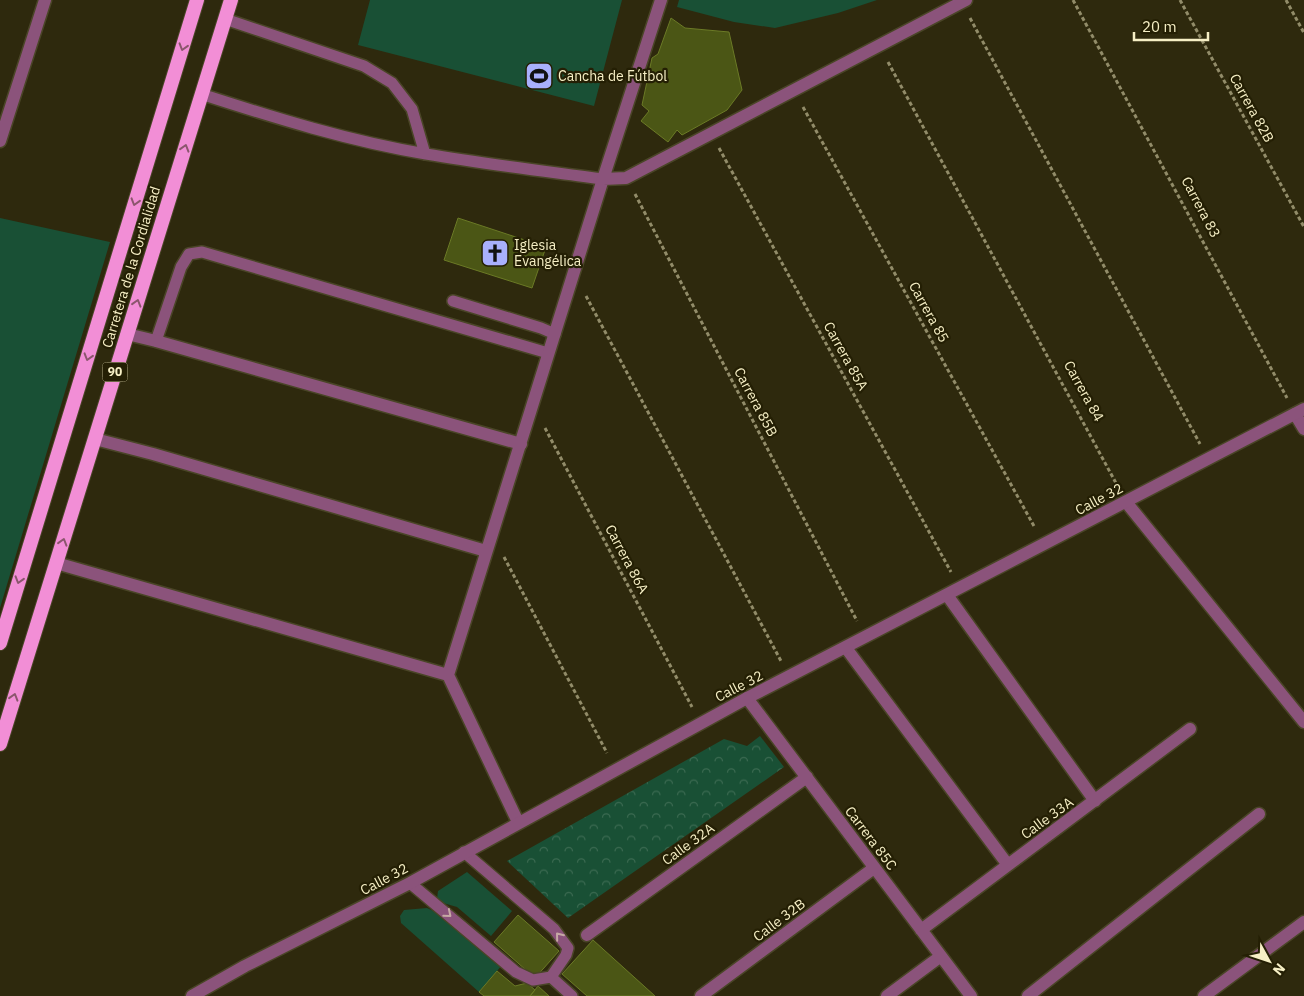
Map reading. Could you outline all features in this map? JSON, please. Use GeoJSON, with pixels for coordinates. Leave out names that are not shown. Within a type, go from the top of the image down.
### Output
{"type":"FeatureCollection","features":[{"type":"Feature","properties":{"kind":"highway","name":"Carretera de la Cordialidad"},"geometry":{"type":"LineString","coordinates":[[0,643],[197,0]]}},
{"type":"Feature","properties":{"kind":"highway","name":"Carretera de la Cordialidad"},"geometry":{"type":"LineString","coordinates":[[0,744],[231,0]]}},
{"type":"Feature","properties":{"kind":"street"},"geometry":{"type":"LineString","coordinates":[[0,140],[45,0]]}},
{"type":"Feature","properties":{"kind":"street"},"geometry":{"type":"LineString","coordinates":[[518,822],[448,675],[548,353],[661,0]]}},
{"type":"Feature","properties":{"kind":"street"},"geometry":{"type":"LineString","coordinates":[[603,179],[626,178],[964,1]]}},
{"type":"Feature","properties":{"kind":"street"},"geometry":{"type":"LineString","coordinates":[[127,334],[521,444]]}},
{"type":"Feature","properties":{"kind":"street"},"geometry":{"type":"LineString","coordinates":[[1300,411],[1304,429]]}},
{"type":"Feature","properties":{"kind":"street","name":"Calle 32"},"geometry":{"type":"LineString","coordinates":[[192,996],[245,966],[410,883],[518,822],[747,698],[1300,411]]}},
{"type":"Feature","properties":{"kind":"street"},"geometry":{"type":"LineString","coordinates":[[95,439],[153,454],[486,551]]}},
{"type":"Feature","properties":{"kind":"street"},"geometry":{"type":"LineString","coordinates":[[1126,502],[1304,722]]}},
{"type":"Feature","properties":{"kind":"street"},"geometry":{"type":"LineString","coordinates":[[56,563],[448,675]]}},
{"type":"Feature","properties":{"kind":"street"},"geometry":{"type":"LineString","coordinates":[[946,595],[1095,801]]}},
{"type":"Feature","properties":{"kind":"street"},"geometry":{"type":"LineString","coordinates":[[846,648],[1008,865]]}},
{"type":"Feature","properties":{"kind":"street","name":"Carrera 85C"},"geometry":{"type":"LineString","coordinates":[[747,698],[971,996]]}},
{"type":"Feature","properties":{"kind":"street","name":"Calle 33A"},"geometry":{"type":"LineString","coordinates":[[921,930],[1190,730]]}},
{"type":"Feature","properties":{"kind":"street","name":"Calle 32A"},"geometry":{"type":"LineString","coordinates":[[587,935],[807,777]]}},
{"type":"Feature","properties":{"kind":"street"},"geometry":{"type":"LineString","coordinates":[[1028,996],[1259,814]]}},
{"type":"Feature","properties":{"kind":"street","name":"Calle 32B"},"geometry":{"type":"LineString","coordinates":[[701,996],[874,868]]}},
{"type":"Feature","properties":{"kind":"street"},"geometry":{"type":"LineString","coordinates":[[1204,996],[1304,922]]}},
{"type":"Feature","properties":{"kind":"street"},"geometry":{"type":"LineString","coordinates":[[888,996],[941,956]]}},
{"type":"Feature","properties":{"kind":"lane"},"geometry":{"type":"LineString","coordinates":[[225,19],[364,66],[392,83],[412,108],[425,154]]}},
{"type":"Feature","properties":{"kind":"lane"},"geometry":{"type":"LineString","coordinates":[[201,94],[358,140],[425,154],[603,179]]}},
{"type":"Feature","properties":{"kind":"lane"},"geometry":{"type":"LineString","coordinates":[[156,341],[181,267],[189,254],[202,252],[548,353]]}},
{"type":"Feature","properties":{"kind":"lane"},"geometry":{"type":"LineString","coordinates":[[453,301],[555,334]]}},
{"type":"Feature","properties":{"kind":"lane"},"geometry":{"type":"LineString","coordinates":[[410,883],[516,972],[533,980],[550,977],[566,956],[568,948],[562,939],[554,929],[464,852]]}},
{"type":"Feature","properties":{"kind":"lane"},"geometry":{"type":"LineString","coordinates":[[550,977],[572,996]]}},
{"type":"Feature","properties":{"kind":"path","name":"Carrera 83"},"geometry":{"type":"LineString","coordinates":[[1073,0],[1300,411]]}},
{"type":"Feature","properties":{"kind":"path","name":"Carrera 82B"},"geometry":{"type":"LineString","coordinates":[[1180,0],[1304,227]]}},
{"type":"Feature","properties":{"kind":"path"},"geometry":{"type":"LineString","coordinates":[[1286,0],[1304,34]]}},
{"type":"Feature","properties":{"kind":"path"},"geometry":{"type":"LineString","coordinates":[[964,1],[1208,459]]}},
{"type":"Feature","properties":{"kind":"path","name":"Carrera 84"},"geometry":{"type":"LineString","coordinates":[[879,46],[1126,502]]}},
{"type":"Feature","properties":{"kind":"path","name":"Carrera 85"},"geometry":{"type":"LineString","coordinates":[[794,91],[1044,545]]}},
{"type":"Feature","properties":{"kind":"path","name":"Carrera 85A"},"geometry":{"type":"LineString","coordinates":[[711,135],[960,588]]}},
{"type":"Feature","properties":{"kind":"path","name":"Carrera 85B"},"geometry":{"type":"LineString","coordinates":[[626,178],[866,637]]}},
{"type":"Feature","properties":{"kind":"path"},"geometry":{"type":"LineString","coordinates":[[574,275],[789,677]]}},
{"type":"Feature","properties":{"kind":"path","name":"Carrera 86A"},"geometry":{"type":"LineString","coordinates":[[533,405],[701,723]]}},
{"type":"Feature","properties":{"kind":"path"},"geometry":{"type":"LineString","coordinates":[[492,535],[616,769]]}},
{"type":"Feature","properties":{"kind":"green space","name":"Cancha de Fútbol"},"geometry":{"type":"Polygon","coordinates":[[[370,0],[622,0],[594,106],[358,45],[370,0]]]}},
{"type":"Feature","properties":{"kind":"green space"},"geometry":{"type":"Polygon","coordinates":[[[679,0],[877,0],[838,13],[775,28],[734,22],[677,7],[679,0]]]}},
{"type":"Feature","properties":{"kind":"green space"},"geometry":{"type":"Polygon","coordinates":[[[0,218],[110,242],[0,608],[0,218]]]}},
{"type":"Feature","properties":{"kind":"green space"},"geometry":{"type":"Polygon","coordinates":[[[760,736],[784,767],[568,918],[507,861],[724,739],[747,746],[760,736]]]}},
{"type":"Feature","properties":{"kind":"green space"},"geometry":{"type":"Polygon","coordinates":[[[467,872],[512,911],[491,936],[457,907],[437,899],[438,891],[467,872]]]}},
{"type":"Feature","properties":{"kind":"green space"},"geometry":{"type":"Polygon","coordinates":[[[427,908],[438,913],[503,964],[479,992],[401,923],[400,916],[404,910],[427,908]]]}},
{"type":"Feature","properties":{"kind":"building"},"geometry":{"type":"Polygon","coordinates":[[[671,18],[685,28],[729,32],[742,90],[727,110],[682,135],[677,130],[668,142],[641,121],[649,111],[642,105],[652,58],[658,54],[671,18]]]}},
{"type":"Feature","properties":{"kind":"building","name":"Iglesia Evangélica"},"geometry":{"type":"Polygon","coordinates":[[[458,218],[546,247],[532,288],[444,260],[458,218]]]}},
{"type":"Feature","properties":{"kind":"building"},"geometry":{"type":"Polygon","coordinates":[[[518,915],[559,951],[535,978],[494,942],[518,915]]]}},
{"type":"Feature","properties":{"kind":"building"},"geometry":{"type":"Polygon","coordinates":[[[593,940],[655,996],[587,996],[562,974],[593,940]]]}},
{"type":"Feature","properties":{"kind":"building"},"geometry":{"type":"Polygon","coordinates":[[[497,971],[515,986],[527,983],[535,990],[530,996],[484,996],[479,992],[497,971]]]}},
{"type":"Feature","properties":{"kind":"building"},"geometry":{"type":"Polygon","coordinates":[[[538,986],[549,996],[530,996],[538,986]]]}},
{"type":"Feature","properties":{"kind":"place","name":"Cancha de Fútbol"},"geometry":{"type":"Point","coordinates":[539,76]}},
{"type":"Feature","properties":{"kind":"place","name":"Iglesia Evangélica"},"geometry":{"type":"Point","coordinates":[495,253]}}]}
